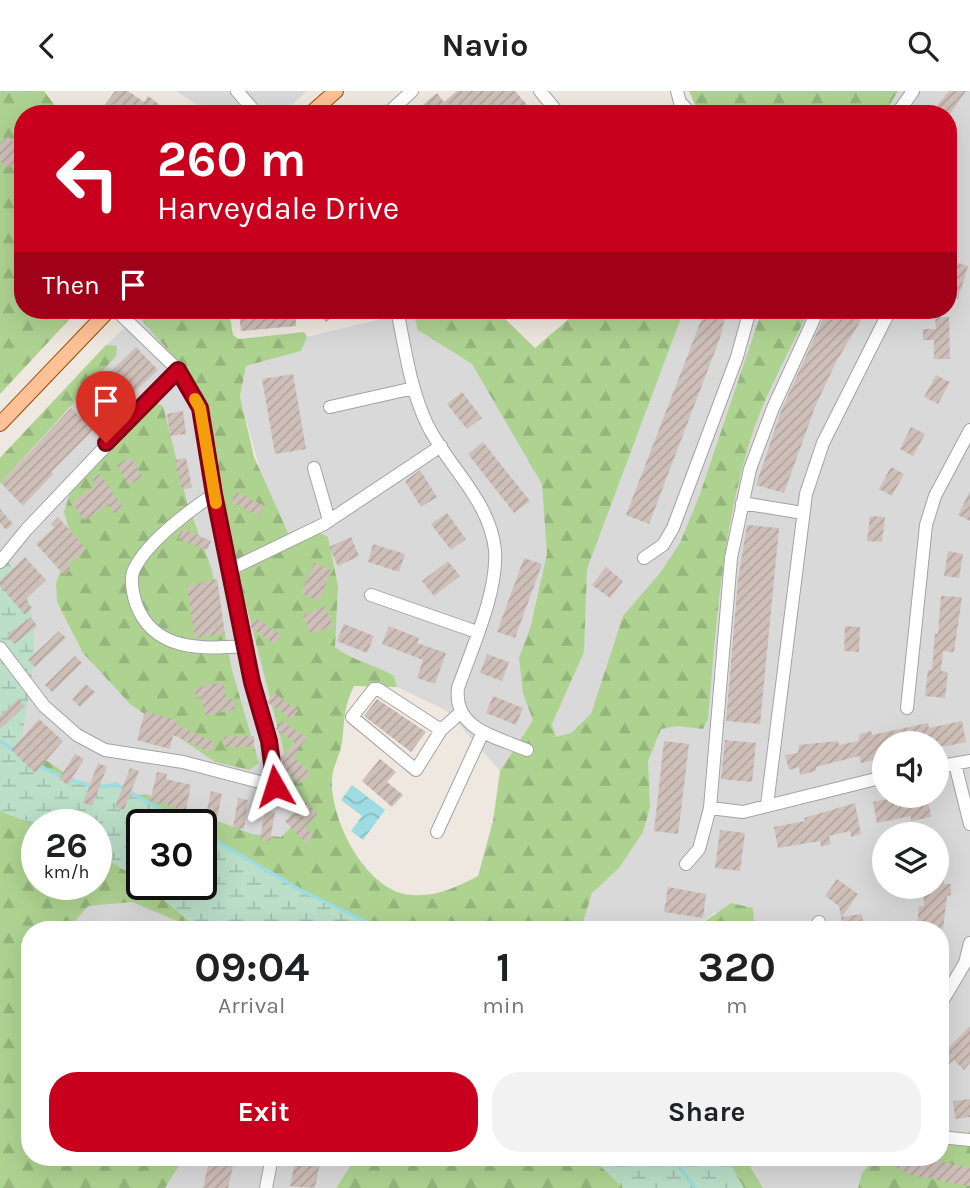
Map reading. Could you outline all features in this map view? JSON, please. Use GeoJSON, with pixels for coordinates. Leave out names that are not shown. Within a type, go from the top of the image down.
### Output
{"type":"FeatureCollection","features":[{"type":"Feature","properties":{"kind":"main road"},"geometry":{"type":"LineString","coordinates":[[320,105],[336,91]]}},
{"type":"Feature","properties":{"kind":"main road"},"geometry":{"type":"LineString","coordinates":[[0,424],[100,319]]}},
{"type":"Feature","properties":{"kind":"street"},"geometry":{"type":"LineString","coordinates":[[237,91],[249,105]]}},
{"type":"Feature","properties":{"kind":"street"},"geometry":{"type":"LineString","coordinates":[[397,105],[412,91]]}},
{"type":"Feature","properties":{"kind":"street"},"geometry":{"type":"LineString","coordinates":[[540,91],[552,105]]}},
{"type":"Feature","properties":{"kind":"street"},"geometry":{"type":"LineString","coordinates":[[0,648],[44,706],[76,735],[105,750],[183,762],[271,787],[275,782],[214,494],[200,408],[178,370],[125,319]]}},
{"type":"Feature","properties":{"kind":"street"},"geometry":{"type":"LineString","coordinates":[[399,319],[414,388],[428,426],[482,508],[493,536],[493,581],[458,688],[460,713],[470,725],[527,750]]}},
{"type":"Feature","properties":{"kind":"street"},"geometry":{"type":"LineString","coordinates":[[644,558],[663,545],[673,528],[737,357],[748,319]]}},
{"type":"Feature","properties":{"kind":"street"},"geometry":{"type":"LineString","coordinates":[[686,864],[699,849],[710,808],[731,558],[742,503],[750,469],[773,408],[814,319]]}},
{"type":"Feature","properties":{"kind":"street"},"geometry":{"type":"LineString","coordinates":[[768,805],[809,482],[823,443],[885,319]]}},
{"type":"Feature","properties":{"kind":"street"},"geometry":{"type":"LineString","coordinates":[[0,562],[26,530],[178,370]]}},
{"type":"Feature","properties":{"kind":"street"},"geometry":{"type":"LineString","coordinates":[[330,407],[414,388]]}},
{"type":"Feature","properties":{"kind":"street"},"geometry":{"type":"LineString","coordinates":[[906,708],[926,525],[934,496],[970,430]]}},
{"type":"Feature","properties":{"kind":"street"},"geometry":{"type":"LineString","coordinates":[[231,569],[329,520],[441,446]]}},
{"type":"Feature","properties":{"kind":"street"},"geometry":{"type":"LineString","coordinates":[[314,468],[329,520]]}},
{"type":"Feature","properties":{"kind":"street"},"geometry":{"type":"LineString","coordinates":[[214,494],[192,509],[148,551],[133,573],[132,592],[138,609],[157,636],[200,650],[245,646]]}},
{"type":"Feature","properties":{"kind":"street"},"geometry":{"type":"LineString","coordinates":[[742,503],[803,513]]}},
{"type":"Feature","properties":{"kind":"street"},"geometry":{"type":"LineString","coordinates":[[371,595],[477,632]]}},
{"type":"Feature","properties":{"kind":"street"},"geometry":{"type":"LineString","coordinates":[[441,730],[378,689],[374,689],[352,717],[416,770],[441,730],[460,713]]}},
{"type":"Feature","properties":{"kind":"street"},"geometry":{"type":"LineString","coordinates":[[437,832],[483,731]]}},
{"type":"Feature","properties":{"kind":"street"},"geometry":{"type":"LineString","coordinates":[[949,765],[970,761]]}},
{"type":"Feature","properties":{"kind":"street"},"geometry":{"type":"LineString","coordinates":[[955,764],[970,824]]}},
{"type":"Feature","properties":{"kind":"street"},"geometry":{"type":"LineString","coordinates":[[710,808],[743,812],[872,780]]}},
{"type":"Feature","properties":{"kind":"street"},"geometry":{"type":"LineString","coordinates":[[949,990],[965,963],[970,943]]}},
{"type":"Feature","properties":{"kind":"street"},"geometry":{"type":"LineString","coordinates":[[949,1138],[970,1140]]}},
{"type":"Feature","properties":{"kind":"street"},"geometry":{"type":"LineString","coordinates":[[266,1188],[270,1166]]}},
{"type":"Feature","properties":{"kind":"shaded area"},"geometry":{"type":"Polygon","coordinates":[[[176,91],[307,91],[292,105],[197,105],[176,91]]]}},
{"type":"Feature","properties":{"kind":"shaded area"},"geometry":{"type":"Polygon","coordinates":[[[842,91],[970,91],[970,1188],[744,1188],[731,1166],[949,1166],[949,921],[732,921],[715,912],[704,921],[583,921],[592,893],[533,720],[500,771],[447,711],[397,687],[394,676],[299,663],[338,857],[395,913],[438,921],[21,921],[21,1166],[350,1166],[336,1188],[0,1188],[0,952],[28,900],[112,900],[112,809],[56,809],[0,788],[0,458],[106,345],[135,319],[144,319],[261,474],[240,396],[246,366],[301,351],[307,337],[380,319],[416,319],[419,330],[472,364],[598,539],[681,319],[957,319],[957,105],[857,105],[842,91]]]}},
{"type":"Feature","properties":{"kind":"green space"},"geometry":{"type":"Polygon","coordinates":[[[0,91],[44,91],[54,105],[14,105],[14,319],[70,319],[0,394],[0,91]]]}},
{"type":"Feature","properties":{"kind":"green space"},"geometry":{"type":"Polygon","coordinates":[[[689,91],[898,91],[889,105],[695,105],[689,91]]]}},
{"type":"Feature","properties":{"kind":"green space"},"geometry":{"type":"Polygon","coordinates":[[[142,319],[230,319],[233,335],[239,339],[304,332],[307,337],[301,351],[246,366],[240,396],[254,457],[289,535],[234,562],[225,510],[217,491],[205,404],[180,364],[142,319]]]}},
{"type":"Feature","properties":{"kind":"green space"},"geometry":{"type":"Polygon","coordinates":[[[415,319],[505,319],[535,348],[569,319],[681,319],[587,569],[584,652],[552,724],[556,737],[571,733],[591,714],[623,616],[660,573],[680,543],[700,494],[759,319],[804,319],[762,407],[740,475],[722,579],[708,719],[703,729],[677,726],[661,729],[648,761],[650,807],[643,832],[619,868],[592,893],[583,921],[177,921],[132,902],[88,906],[75,921],[21,921],[21,1166],[178,1166],[165,1188],[0,1188],[0,729],[103,799],[145,794],[185,809],[126,809],[126,900],[217,900],[217,821],[252,834],[281,837],[294,824],[293,787],[238,573],[320,533],[328,537],[338,586],[335,647],[394,676],[397,687],[354,686],[350,694],[342,743],[332,780],[337,815],[354,852],[380,882],[396,891],[412,895],[438,893],[454,887],[478,876],[493,821],[500,771],[533,720],[523,693],[519,658],[530,629],[547,554],[542,484],[472,364],[418,330],[415,319]]]}},
{"type":"Feature","properties":{"kind":"green space"},"geometry":{"type":"Polygon","coordinates":[[[106,345],[117,346],[116,356],[0,484],[0,458],[106,345]]]}},
{"type":"Feature","properties":{"kind":"green space"},"geometry":{"type":"Polygon","coordinates":[[[142,396],[163,406],[187,502],[212,570],[232,670],[259,763],[250,770],[215,762],[130,704],[83,653],[57,602],[56,583],[72,540],[64,512],[71,490],[124,436],[127,413],[132,404],[142,396]]]}},
{"type":"Feature","properties":{"kind":"green space"},"geometry":{"type":"Polygon","coordinates":[[[0,552],[17,576],[28,600],[33,624],[32,674],[20,754],[66,779],[92,786],[116,784],[160,809],[126,809],[126,871],[112,863],[112,809],[21,809],[21,820],[0,811],[0,552]]]}},
{"type":"Feature","properties":{"kind":"green space"},"geometry":{"type":"Polygon","coordinates":[[[217,842],[304,892],[367,921],[189,921],[164,900],[217,900],[217,842]]]}},
{"type":"Feature","properties":{"kind":"green space"},"geometry":{"type":"Polygon","coordinates":[[[731,903],[753,908],[754,921],[705,921],[731,903]]]}},
{"type":"Feature","properties":{"kind":"green space"},"geometry":{"type":"Polygon","coordinates":[[[970,1129],[970,1188],[858,1188],[862,1173],[868,1166],[949,1166],[949,1144],[965,1140],[970,1129]]]}},
{"type":"Feature","properties":{"kind":"green space"},"geometry":{"type":"Polygon","coordinates":[[[350,1166],[751,1166],[763,1188],[336,1188],[350,1166]]]}},
{"type":"Feature","properties":{"kind":"green space"},"geometry":{"type":"Polygon","coordinates":[[[600,1166],[731,1166],[744,1188],[623,1188],[600,1166]]]}},
{"type":"Feature","properties":{"kind":"water"},"geometry":{"type":"Polygon","coordinates":[[[352,785],[385,810],[363,840],[351,831],[362,816],[341,800],[352,785]]]}},
{"type":"Feature","properties":{"kind":"building"},"geometry":{"type":"Polygon","coordinates":[[[115,91],[128,91],[144,102],[148,96],[160,105],[104,105],[115,91]]]}},
{"type":"Feature","properties":{"kind":"building"},"geometry":{"type":"Polygon","coordinates":[[[457,91],[515,91],[527,105],[423,105],[437,93],[444,102],[457,91]]]}},
{"type":"Feature","properties":{"kind":"building"},"geometry":{"type":"Polygon","coordinates":[[[949,91],[966,91],[956,105],[937,105],[949,91]]]}},
{"type":"Feature","properties":{"kind":"building"},"geometry":{"type":"Polygon","coordinates":[[[8,136],[14,142],[14,162],[8,169],[0,161],[0,144],[8,136]]]}},
{"type":"Feature","properties":{"kind":"building"},"geometry":{"type":"Polygon","coordinates":[[[957,263],[968,266],[957,299],[957,263]]]}},
{"type":"Feature","properties":{"kind":"building"},"geometry":{"type":"Polygon","coordinates":[[[240,319],[296,319],[296,326],[241,331],[240,319]]]}},
{"type":"Feature","properties":{"kind":"building"},"geometry":{"type":"Polygon","coordinates":[[[702,319],[725,319],[720,338],[649,524],[626,515],[702,319]]]}},
{"type":"Feature","properties":{"kind":"building"},"geometry":{"type":"Polygon","coordinates":[[[823,319],[862,319],[836,362],[815,407],[784,493],[756,485],[781,411],[823,319]]]}},
{"type":"Feature","properties":{"kind":"building"},"geometry":{"type":"Polygon","coordinates":[[[935,319],[949,319],[950,359],[934,359],[934,340],[923,340],[923,329],[936,329],[935,319]]]}},
{"type":"Feature","properties":{"kind":"building"},"geometry":{"type":"Polygon","coordinates":[[[136,347],[158,370],[128,398],[107,375],[136,347]]]}},
{"type":"Feature","properties":{"kind":"building"},"geometry":{"type":"Polygon","coordinates":[[[293,374],[306,449],[275,454],[262,379],[293,374]]]}},
{"type":"Feature","properties":{"kind":"building"},"geometry":{"type":"Polygon","coordinates":[[[936,375],[950,382],[938,404],[924,397],[936,375]]]}},
{"type":"Feature","properties":{"kind":"building"},"geometry":{"type":"Polygon","coordinates":[[[87,383],[117,413],[110,419],[82,388],[87,383]]]}},
{"type":"Feature","properties":{"kind":"building"},"geometry":{"type":"Polygon","coordinates":[[[462,392],[482,418],[467,429],[447,404],[462,392]]]}},
{"type":"Feature","properties":{"kind":"building"},"geometry":{"type":"Polygon","coordinates":[[[71,408],[93,430],[51,472],[53,474],[23,506],[1,483],[71,408]]]}},
{"type":"Feature","properties":{"kind":"building"},"geometry":{"type":"Polygon","coordinates":[[[183,411],[186,434],[170,436],[167,414],[183,411]]]}},
{"type":"Feature","properties":{"kind":"building"},"geometry":{"type":"Polygon","coordinates":[[[911,427],[925,434],[913,456],[900,449],[911,427]]]}},
{"type":"Feature","properties":{"kind":"building"},"geometry":{"type":"Polygon","coordinates":[[[483,442],[530,501],[514,513],[468,454],[483,442]]]}},
{"type":"Feature","properties":{"kind":"building"},"geometry":{"type":"Polygon","coordinates":[[[131,457],[142,477],[128,485],[117,465],[131,457]]]}},
{"type":"Feature","properties":{"kind":"building"},"geometry":{"type":"Polygon","coordinates":[[[186,458],[192,487],[182,490],[175,460],[186,458]]]}},
{"type":"Feature","properties":{"kind":"building"},"geometry":{"type":"Polygon","coordinates":[[[891,467],[904,474],[892,496],[879,489],[891,467]]]}},
{"type":"Feature","properties":{"kind":"building"},"geometry":{"type":"Polygon","coordinates":[[[420,470],[437,497],[421,507],[405,481],[420,470]]]}},
{"type":"Feature","properties":{"kind":"building"},"geometry":{"type":"Polygon","coordinates":[[[100,474],[123,508],[115,514],[109,504],[85,521],[72,503],[96,485],[92,479],[100,474]]]}},
{"type":"Feature","properties":{"kind":"building"},"geometry":{"type":"Polygon","coordinates":[[[970,491],[970,521],[958,515],[970,491]]]}},
{"type":"Feature","properties":{"kind":"building"},"geometry":{"type":"Polygon","coordinates":[[[236,492],[263,505],[258,515],[231,502],[236,492]]]}},
{"type":"Feature","properties":{"kind":"building"},"geometry":{"type":"Polygon","coordinates":[[[0,509],[13,524],[6,530],[0,523],[0,509]]]}},
{"type":"Feature","properties":{"kind":"building"},"geometry":{"type":"Polygon","coordinates":[[[447,513],[466,539],[451,550],[431,524],[447,513]]]}},
{"type":"Feature","properties":{"kind":"building"},"geometry":{"type":"Polygon","coordinates":[[[870,516],[885,517],[882,542],[867,541],[870,516]]]}},
{"type":"Feature","properties":{"kind":"building"},"geometry":{"type":"Polygon","coordinates":[[[58,517],[86,549],[68,565],[71,569],[64,575],[36,544],[54,528],[51,524],[58,517]]]}},
{"type":"Feature","properties":{"kind":"building"},"geometry":{"type":"Polygon","coordinates":[[[747,525],[779,528],[760,724],[726,721],[738,579],[747,525]]]}},
{"type":"Feature","properties":{"kind":"building"},"geometry":{"type":"Polygon","coordinates":[[[183,529],[211,541],[207,550],[179,539],[183,529]]]}},
{"type":"Feature","properties":{"kind":"building"},"geometry":{"type":"Polygon","coordinates":[[[351,537],[359,556],[338,566],[329,547],[351,537]]]}},
{"type":"Feature","properties":{"kind":"building"},"geometry":{"type":"Polygon","coordinates":[[[373,544],[405,554],[399,572],[368,562],[373,544]]]}},
{"type":"Feature","properties":{"kind":"building"},"geometry":{"type":"Polygon","coordinates":[[[948,551],[963,554],[959,578],[944,576],[948,551]]]}},
{"type":"Feature","properties":{"kind":"building"},"geometry":{"type":"Polygon","coordinates":[[[25,557],[46,580],[25,600],[32,608],[25,615],[0,586],[0,581],[25,557]]]}},
{"type":"Feature","properties":{"kind":"building"},"geometry":{"type":"Polygon","coordinates":[[[524,558],[542,564],[515,638],[497,632],[524,558]]]}},
{"type":"Feature","properties":{"kind":"building"},"geometry":{"type":"Polygon","coordinates":[[[448,561],[460,576],[434,596],[422,581],[448,561]]]}},
{"type":"Feature","properties":{"kind":"building"},"geometry":{"type":"Polygon","coordinates":[[[314,563],[331,570],[319,601],[301,593],[314,563]]]}},
{"type":"Feature","properties":{"kind":"building"},"geometry":{"type":"Polygon","coordinates":[[[606,567],[623,581],[610,598],[592,585],[606,567]]]}},
{"type":"Feature","properties":{"kind":"building"},"geometry":{"type":"Polygon","coordinates":[[[217,579],[225,634],[195,638],[187,586],[217,579]]]}},
{"type":"Feature","properties":{"kind":"building"},"geometry":{"type":"Polygon","coordinates":[[[941,596],[962,597],[954,652],[943,651],[941,671],[948,672],[945,698],[925,696],[928,670],[932,670],[935,633],[938,634],[941,596]]]}},
{"type":"Feature","properties":{"kind":"building"},"geometry":{"type":"Polygon","coordinates":[[[324,606],[333,625],[311,634],[303,616],[324,606]]]}},
{"type":"Feature","properties":{"kind":"building"},"geometry":{"type":"Polygon","coordinates":[[[31,617],[37,626],[14,644],[7,635],[31,617]]]}},
{"type":"Feature","properties":{"kind":"building"},"geometry":{"type":"Polygon","coordinates":[[[256,618],[281,635],[274,644],[250,627],[256,618]]]}},
{"type":"Feature","properties":{"kind":"building"},"geometry":{"type":"Polygon","coordinates":[[[344,624],[374,636],[367,653],[337,641],[344,624]]]}},
{"type":"Feature","properties":{"kind":"building"},"geometry":{"type":"Polygon","coordinates":[[[389,626],[419,638],[417,643],[446,653],[435,684],[417,678],[423,660],[382,644],[389,626]]]}},
{"type":"Feature","properties":{"kind":"building"},"geometry":{"type":"Polygon","coordinates":[[[845,626],[860,627],[859,652],[844,651],[845,626]]]}},
{"type":"Feature","properties":{"kind":"building"},"geometry":{"type":"Polygon","coordinates":[[[59,631],[66,638],[35,667],[28,660],[59,631]]]}},
{"type":"Feature","properties":{"kind":"building"},"geometry":{"type":"Polygon","coordinates":[[[487,654],[509,662],[502,681],[480,673],[487,654]]]}},
{"type":"Feature","properties":{"kind":"building"},"geometry":{"type":"Polygon","coordinates":[[[75,656],[82,663],[52,692],[45,685],[75,656]]]}},
{"type":"Feature","properties":{"kind":"building"},"geometry":{"type":"Polygon","coordinates":[[[223,682],[227,700],[233,699],[235,709],[206,716],[201,697],[196,698],[194,688],[223,682]]]}},
{"type":"Feature","properties":{"kind":"building"},"geometry":{"type":"Polygon","coordinates":[[[86,684],[95,692],[80,707],[72,699],[86,684]]]}},
{"type":"Feature","properties":{"kind":"building"},"geometry":{"type":"Polygon","coordinates":[[[274,693],[298,710],[292,719],[267,702],[274,693]]]}},
{"type":"Feature","properties":{"kind":"building"},"geometry":{"type":"Polygon","coordinates":[[[493,696],[523,708],[516,725],[486,713],[493,696]]]}},
{"type":"Feature","properties":{"kind":"building"},"geometry":{"type":"Polygon","coordinates":[[[18,699],[25,706],[0,729],[0,716],[18,699]]]}},
{"type":"Feature","properties":{"kind":"building"},"geometry":{"type":"Polygon","coordinates":[[[377,699],[426,732],[411,752],[364,716],[377,699]]]}},
{"type":"Feature","properties":{"kind":"building"},"geometry":{"type":"Polygon","coordinates":[[[145,711],[177,720],[176,725],[214,742],[210,752],[173,735],[170,749],[137,740],[145,711]]]}},
{"type":"Feature","properties":{"kind":"building"},"geometry":{"type":"Polygon","coordinates":[[[39,719],[63,741],[35,773],[11,750],[39,719]]]}},
{"type":"Feature","properties":{"kind":"building"},"geometry":{"type":"Polygon","coordinates":[[[282,721],[307,738],[293,756],[310,773],[299,784],[281,765],[280,758],[296,743],[276,729],[282,721]]]}},
{"type":"Feature","properties":{"kind":"building"},"geometry":{"type":"Polygon","coordinates":[[[962,721],[966,742],[949,746],[949,731],[891,731],[928,723],[929,728],[962,721]]]}},
{"type":"Feature","properties":{"kind":"building"},"geometry":{"type":"Polygon","coordinates":[[[871,731],[872,761],[861,763],[859,756],[816,767],[816,771],[800,775],[799,767],[789,770],[785,755],[798,753],[799,745],[838,741],[839,745],[858,741],[860,734],[871,731]]]}},
{"type":"Feature","properties":{"kind":"building"},"geometry":{"type":"Polygon","coordinates":[[[254,736],[254,747],[224,747],[224,737],[254,736]]]}},
{"type":"Feature","properties":{"kind":"building"},"geometry":{"type":"Polygon","coordinates":[[[725,740],[756,743],[752,782],[721,779],[725,740]]]}},
{"type":"Feature","properties":{"kind":"building"},"geometry":{"type":"Polygon","coordinates":[[[664,741],[689,744],[678,834],[654,831],[664,741]]]}},
{"type":"Feature","properties":{"kind":"building"},"geometry":{"type":"Polygon","coordinates":[[[75,754],[84,759],[68,785],[59,779],[75,754]]]}},
{"type":"Feature","properties":{"kind":"building"},"geometry":{"type":"Polygon","coordinates":[[[380,759],[396,772],[387,782],[403,795],[392,807],[362,781],[380,759]]]}},
{"type":"Feature","properties":{"kind":"building"},"geometry":{"type":"Polygon","coordinates":[[[98,763],[107,767],[92,806],[83,803],[98,763]]]}},
{"type":"Feature","properties":{"kind":"building"},"geometry":{"type":"Polygon","coordinates":[[[130,768],[139,771],[124,810],[115,807],[130,768]]]}},
{"type":"Feature","properties":{"kind":"building"},"geometry":{"type":"Polygon","coordinates":[[[157,772],[167,774],[166,779],[191,785],[186,809],[176,809],[150,801],[157,772]]]}},
{"type":"Feature","properties":{"kind":"building"},"geometry":{"type":"Polygon","coordinates":[[[211,791],[222,794],[217,818],[217,809],[207,809],[211,791]]]}},
{"type":"Feature","properties":{"kind":"building"},"geometry":{"type":"Polygon","coordinates":[[[295,793],[318,813],[305,827],[313,835],[306,843],[285,821],[292,814],[306,817],[290,802],[295,793]]]}},
{"type":"Feature","properties":{"kind":"building"},"geometry":{"type":"Polygon","coordinates":[[[238,798],[248,800],[244,829],[233,828],[238,798]]]}},
{"type":"Feature","properties":{"kind":"building"},"geometry":{"type":"Polygon","coordinates":[[[855,803],[861,834],[851,837],[850,831],[829,836],[831,844],[821,847],[820,841],[778,848],[774,827],[805,821],[804,818],[855,803]]]}},
{"type":"Feature","properties":{"kind":"building"},"geometry":{"type":"Polygon","coordinates":[[[874,808],[929,808],[931,817],[911,821],[911,816],[877,822],[874,808]]]}},
{"type":"Feature","properties":{"kind":"building"},"geometry":{"type":"Polygon","coordinates":[[[265,810],[275,812],[270,841],[260,840],[265,810]]]}},
{"type":"Feature","properties":{"kind":"building"},"geometry":{"type":"Polygon","coordinates":[[[720,830],[745,833],[740,871],[715,868],[720,830]]]}},
{"type":"Feature","properties":{"kind":"building"},"geometry":{"type":"Polygon","coordinates":[[[837,879],[858,894],[842,917],[862,914],[863,921],[842,921],[839,906],[825,896],[837,879]]]}},
{"type":"Feature","properties":{"kind":"building"},"geometry":{"type":"Polygon","coordinates":[[[668,887],[706,894],[703,918],[664,912],[668,887]]]}},
{"type":"Feature","properties":{"kind":"building"},"geometry":{"type":"Polygon","coordinates":[[[924,899],[947,899],[944,921],[918,921],[919,906],[924,906],[924,899]]]}},
{"type":"Feature","properties":{"kind":"building"},"geometry":{"type":"Polygon","coordinates":[[[970,1026],[970,1063],[964,1070],[954,1060],[949,1064],[949,1047],[970,1026]]]}},
{"type":"Feature","properties":{"kind":"building"},"geometry":{"type":"Polygon","coordinates":[[[970,1099],[970,1117],[955,1119],[953,1101],[970,1099]]]}},
{"type":"Feature","properties":{"kind":"building"},"geometry":{"type":"Polygon","coordinates":[[[949,1163],[970,1168],[970,1186],[911,1175],[894,1166],[949,1166],[949,1163]]]}},
{"type":"Feature","properties":{"kind":"building"},"geometry":{"type":"Polygon","coordinates":[[[208,1166],[233,1166],[228,1188],[203,1188],[208,1166]]]}},
{"type":"Feature","properties":{"kind":"building"},"geometry":{"type":"Polygon","coordinates":[[[294,1166],[319,1166],[315,1188],[290,1186],[294,1166]]]}},
{"type":"Feature","properties":{"kind":"waterway"},"geometry":{"type":"LineString","coordinates":[[0,741],[16,751]]}},
{"type":"Feature","properties":{"kind":"waterway"},"geometry":{"type":"LineString","coordinates":[[37,764],[65,778],[87,784],[116,784],[160,809]]}},
{"type":"Feature","properties":{"kind":"waterway"},"geometry":{"type":"LineString","coordinates":[[217,841],[304,892],[365,921]]}},
{"type":"Feature","properties":{"kind":"waterway"},"geometry":{"type":"LineString","coordinates":[[679,1166],[695,1188]]}},
{"type":"Feature","properties":{"kind":"slow traffic"},"geometry":{"type":"LineString","coordinates":[[195,399],[200,408],[216,503]]}},
{"type":"Feature","properties":{"kind":"route"},"geometry":{"type":"LineString","coordinates":[[106,443],[178,370],[200,408],[214,494],[223,527],[252,682],[269,741],[275,786]]}}]}
